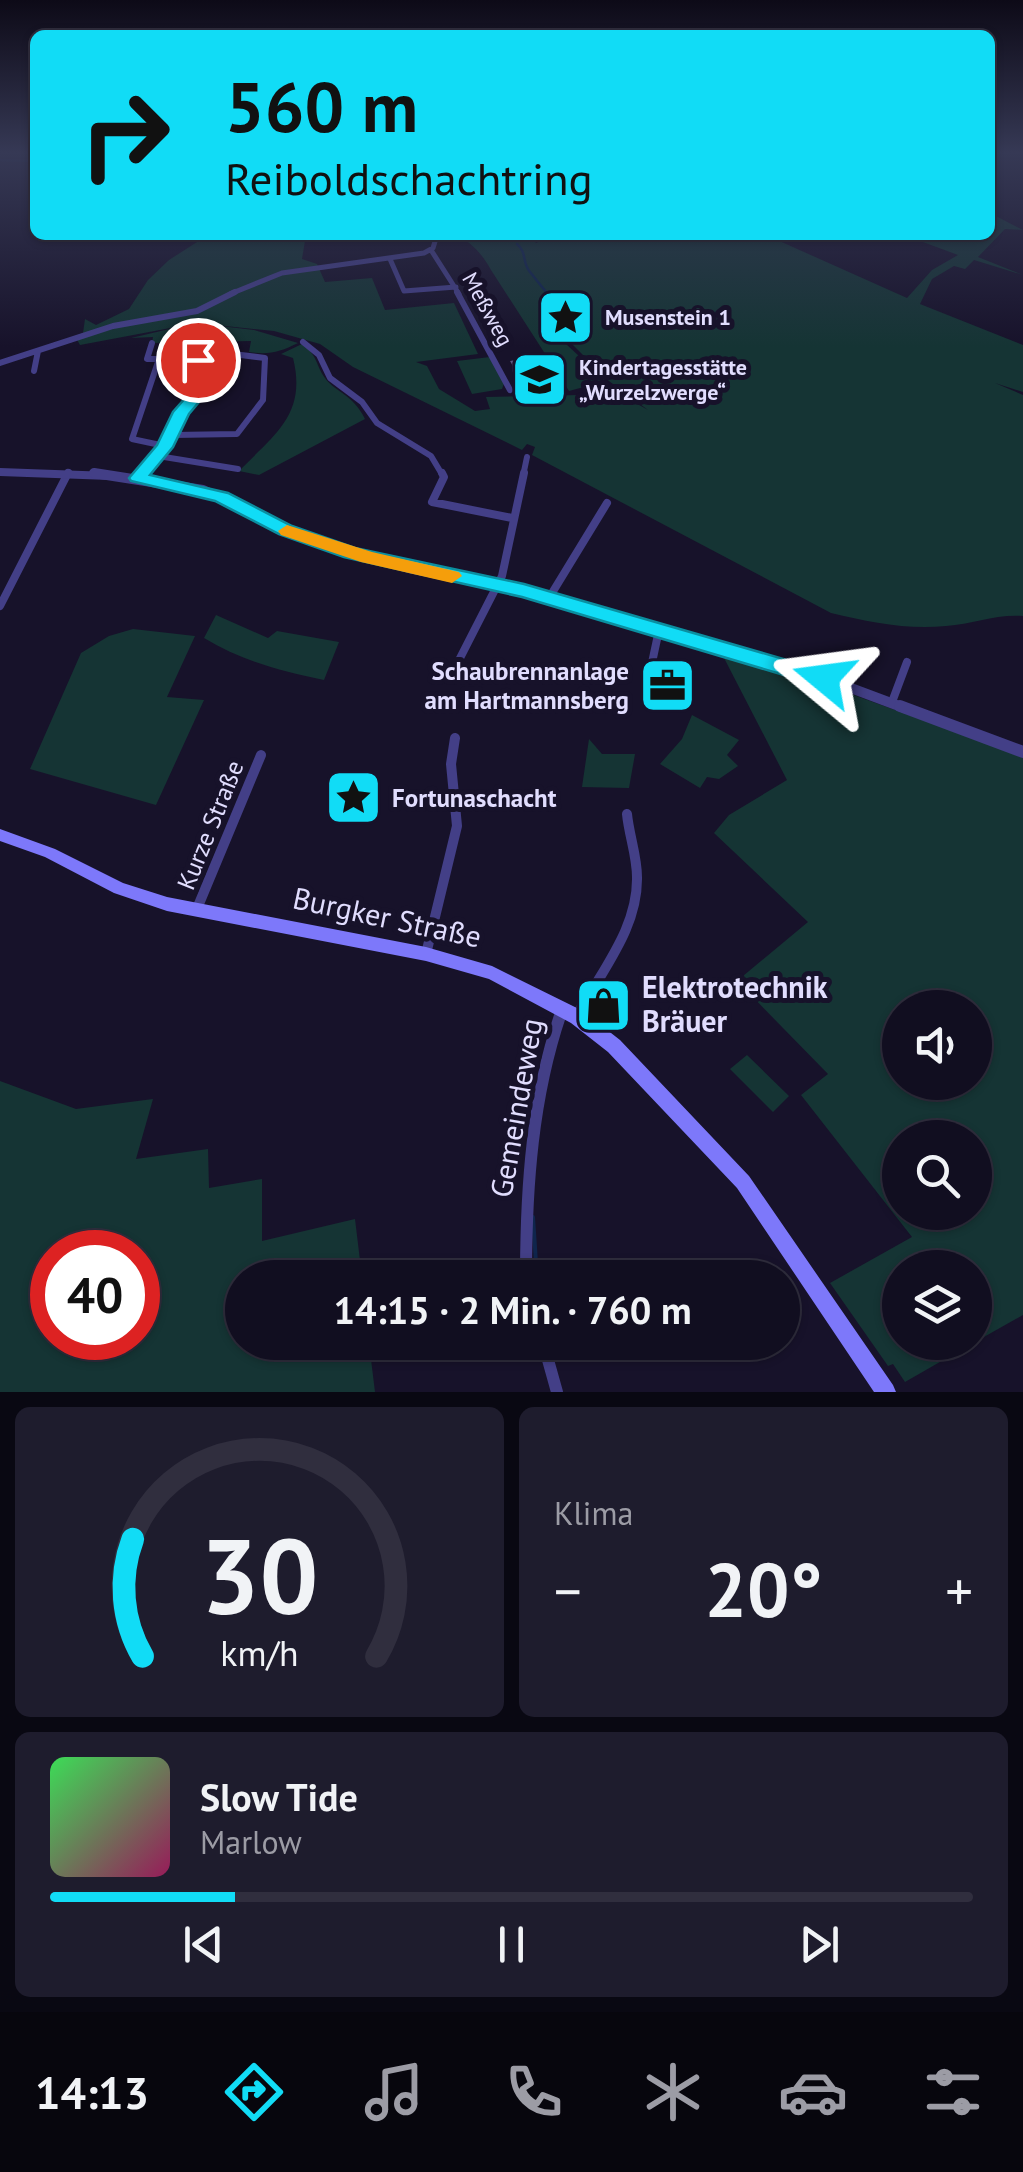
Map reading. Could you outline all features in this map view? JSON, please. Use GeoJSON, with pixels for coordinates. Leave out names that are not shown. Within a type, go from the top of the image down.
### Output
{"type":"FeatureCollection","features":[{"type":"Feature","properties":{"kind":"main road","name":"Burgker Straße"},"geometry":{"type":"LineString","coordinates":[[0,834],[50,853],[118,888],[196,911],[426,954],[492,973],[570,1012],[614,1046],[743,1182],[886,1392]]}},
{"type":"Feature","properties":{"kind":"street"},"geometry":{"type":"LineString","coordinates":[[0,363],[112,326],[197,310],[246,285],[282,274],[319,265],[390,259],[432,250],[435,240]]}},
{"type":"Feature","properties":{"kind":"street","name":"Meßweg"},"geometry":{"type":"LineString","coordinates":[[432,250],[510,390]]}},
{"type":"Feature","properties":{"kind":"street"},"geometry":{"type":"LineString","coordinates":[[390,259],[404,291],[456,287]]}},
{"type":"Feature","properties":{"kind":"street"},"geometry":{"type":"LineString","coordinates":[[303,342],[319,355],[330,378],[362,402],[377,422],[431,456],[444,477],[432,502],[512,518]]}},
{"type":"Feature","properties":{"kind":"street"},"geometry":{"type":"LineString","coordinates":[[152,344],[147,360],[233,354],[265,358],[266,399],[254,420],[234,436],[173,435]]}},
{"type":"Feature","properties":{"kind":"street"},"geometry":{"type":"LineString","coordinates":[[34,371],[38,351]]}},
{"type":"Feature","properties":{"kind":"street"},"geometry":{"type":"LineString","coordinates":[[138,478],[173,435],[181,412],[196,396],[200,358]]}},
{"type":"Feature","properties":{"kind":"street"},"geometry":{"type":"LineString","coordinates":[[159,359],[132,440],[165,446]]}},
{"type":"Feature","properties":{"kind":"street"},"geometry":{"type":"LineString","coordinates":[[158,456],[238,470]]}},
{"type":"Feature","properties":{"kind":"street"},"geometry":{"type":"LineString","coordinates":[[457,664],[498,585],[527,457]]}},
{"type":"Feature","properties":{"kind":"street"},"geometry":{"type":"LineString","coordinates":[[0,472],[138,478],[202,490],[243,503],[311,541],[409,568],[550,598],[659,630],[892,702],[1023,752]]}},
{"type":"Feature","properties":{"kind":"street"},"geometry":{"type":"LineString","coordinates":[[0,606],[69,472]]}},
{"type":"Feature","properties":{"kind":"street"},"geometry":{"type":"LineString","coordinates":[[550,598],[607,502]]}},
{"type":"Feature","properties":{"kind":"street"},"geometry":{"type":"LineString","coordinates":[[647,686],[659,630]]}},
{"type":"Feature","properties":{"kind":"street"},"geometry":{"type":"LineString","coordinates":[[892,702],[907,662]]}},
{"type":"Feature","properties":{"kind":"street"},"geometry":{"type":"LineString","coordinates":[[426,954],[457,826],[451,764],[455,738]]}},
{"type":"Feature","properties":{"kind":"street","name":"Kurze Straße"},"geometry":{"type":"LineString","coordinates":[[196,911],[261,755]]}},
{"type":"Feature","properties":{"kind":"street","name":"Gemeindeweg"},"geometry":{"type":"LineString","coordinates":[[526,1260],[526,1182],[552,1039],[570,1012],[605,974],[626,933],[636,883],[627,814]]}},
{"type":"Feature","properties":{"kind":"street"},"geometry":{"type":"LineString","coordinates":[[548,1360],[557,1392]]}},
{"type":"Feature","properties":{"kind":"green space"},"geometry":{"type":"Polygon","coordinates":[[[995,217],[1023,230],[1005,229],[995,239],[995,217]]]}},
{"type":"Feature","properties":{"kind":"green space"},"geometry":{"type":"Polygon","coordinates":[[[200,240],[307,240],[302,259],[317,264],[325,282],[372,278],[385,310],[454,303],[478,354],[416,362],[427,366],[439,389],[475,411],[490,409],[486,397],[580,395],[602,384],[648,410],[609,381],[555,327],[566,344],[606,381],[569,391],[484,259],[464,240],[777,240],[907,298],[932,270],[958,255],[918,240],[994,240],[978,257],[1023,275],[974,260],[965,269],[954,266],[932,279],[920,304],[1023,345],[1023,392],[995,383],[1023,395],[1023,616],[946,626],[917,627],[831,613],[532,455],[535,447],[527,444],[522,450],[353,367],[320,344],[274,331],[197,323],[80,345],[75,336],[83,333],[85,319],[96,325],[129,309],[148,280],[169,260],[200,240]]]}},
{"type":"Feature","properties":{"kind":"green space"},"geometry":{"type":"Polygon","coordinates":[[[178,327],[254,330],[298,343],[263,353],[249,352],[251,341],[152,343],[153,337],[131,338],[178,327]]]}},
{"type":"Feature","properties":{"kind":"green space"},"geometry":{"type":"Polygon","coordinates":[[[302,344],[325,378],[355,404],[365,419],[259,475],[239,471],[276,434],[292,409],[296,394],[293,358],[281,354],[302,344]]]}},
{"type":"Feature","properties":{"kind":"green space"},"geometry":{"type":"Polygon","coordinates":[[[490,357],[505,381],[502,389],[472,394],[457,361],[490,357]]]}},
{"type":"Feature","properties":{"kind":"green space"},"geometry":{"type":"Polygon","coordinates":[[[216,615],[268,638],[277,631],[339,642],[324,680],[262,664],[204,638],[216,615]]]}},
{"type":"Feature","properties":{"kind":"green space"},"geometry":{"type":"Polygon","coordinates":[[[133,629],[195,636],[167,697],[204,700],[156,805],[30,769],[81,653],[109,636],[133,629]]]}},
{"type":"Feature","properties":{"kind":"green space"},"geometry":{"type":"Polygon","coordinates":[[[723,656],[848,693],[1023,756],[1023,1315],[992,1332],[992,1250],[889,1250],[912,1237],[907,1230],[992,1230],[992,1120],[882,1120],[882,1199],[801,1095],[828,1074],[737,981],[808,922],[714,833],[729,815],[787,780],[723,656]]]}},
{"type":"Feature","properties":{"kind":"green space"},"geometry":{"type":"Polygon","coordinates":[[[692,715],[739,740],[727,755],[738,766],[719,779],[707,777],[700,788],[660,764],[682,739],[692,715]]]}},
{"type":"Feature","properties":{"kind":"green space"},"geometry":{"type":"Polygon","coordinates":[[[589,739],[602,754],[635,754],[629,788],[582,787],[589,739]]]}},
{"type":"Feature","properties":{"kind":"green space"},"geometry":{"type":"Polygon","coordinates":[[[747,1055],[789,1096],[773,1112],[730,1069],[747,1055]]]}},
{"type":"Feature","properties":{"kind":"green space"},"geometry":{"type":"Polygon","coordinates":[[[0,1081],[76,1109],[153,1099],[136,1159],[208,1149],[209,1188],[262,1179],[262,1241],[355,1219],[360,1260],[225,1260],[225,1360],[371,1360],[375,1392],[0,1392],[0,1081]]]}},
{"type":"Feature","properties":{"kind":"green space"},"geometry":{"type":"Polygon","coordinates":[[[882,1254],[882,1357],[830,1283],[882,1254]]]}},
{"type":"Feature","properties":{"kind":"green space"},"geometry":{"type":"Polygon","coordinates":[[[884,1360],[943,1360],[905,1382],[893,1364],[888,1366],[884,1360]]]}},
{"type":"Feature","properties":{"kind":"building"},"geometry":{"type":"Polygon","coordinates":[[[529,359],[539,377],[522,380],[512,362],[529,359]]]}},
{"type":"Feature","properties":{"kind":"waterway"},"geometry":{"type":"LineString","coordinates":[[517,244],[541,286],[581,322]]}},
{"type":"Feature","properties":{"kind":"waterway"},"geometry":{"type":"LineString","coordinates":[[533,1217],[536,1260]]}},
{"type":"Feature","properties":{"kind":"slow traffic"},"geometry":{"type":"LineString","coordinates":[[287,531],[368,558],[452,576]]}},
{"type":"Feature","properties":{"kind":"place","name":"Musenstein 1"},"geometry":{"type":"Point","coordinates":[566,317]}},
{"type":"Feature","properties":{"kind":"place","name":"Kindertagesstätte „Wurzelzwerge“"},"geometry":{"type":"Point","coordinates":[540,380]}},
{"type":"Feature","properties":{"kind":"place","name":"Schaubrennanlage am Hartmannsberg"},"geometry":{"type":"Point","coordinates":[668,685]}},
{"type":"Feature","properties":{"kind":"place","name":"Fortunaschacht"},"geometry":{"type":"Point","coordinates":[353,798]}},
{"type":"Feature","properties":{"kind":"place","name":"Elektrotechnik Bräuer"},"geometry":{"type":"Point","coordinates":[603,1005]}},
{"type":"Feature","properties":{"kind":"route"},"geometry":{"type":"LineString","coordinates":[[198,360],[196,396],[181,412],[165,447],[138,478],[221,496],[272,524],[351,553],[524,591],[824,678]]}}]}
